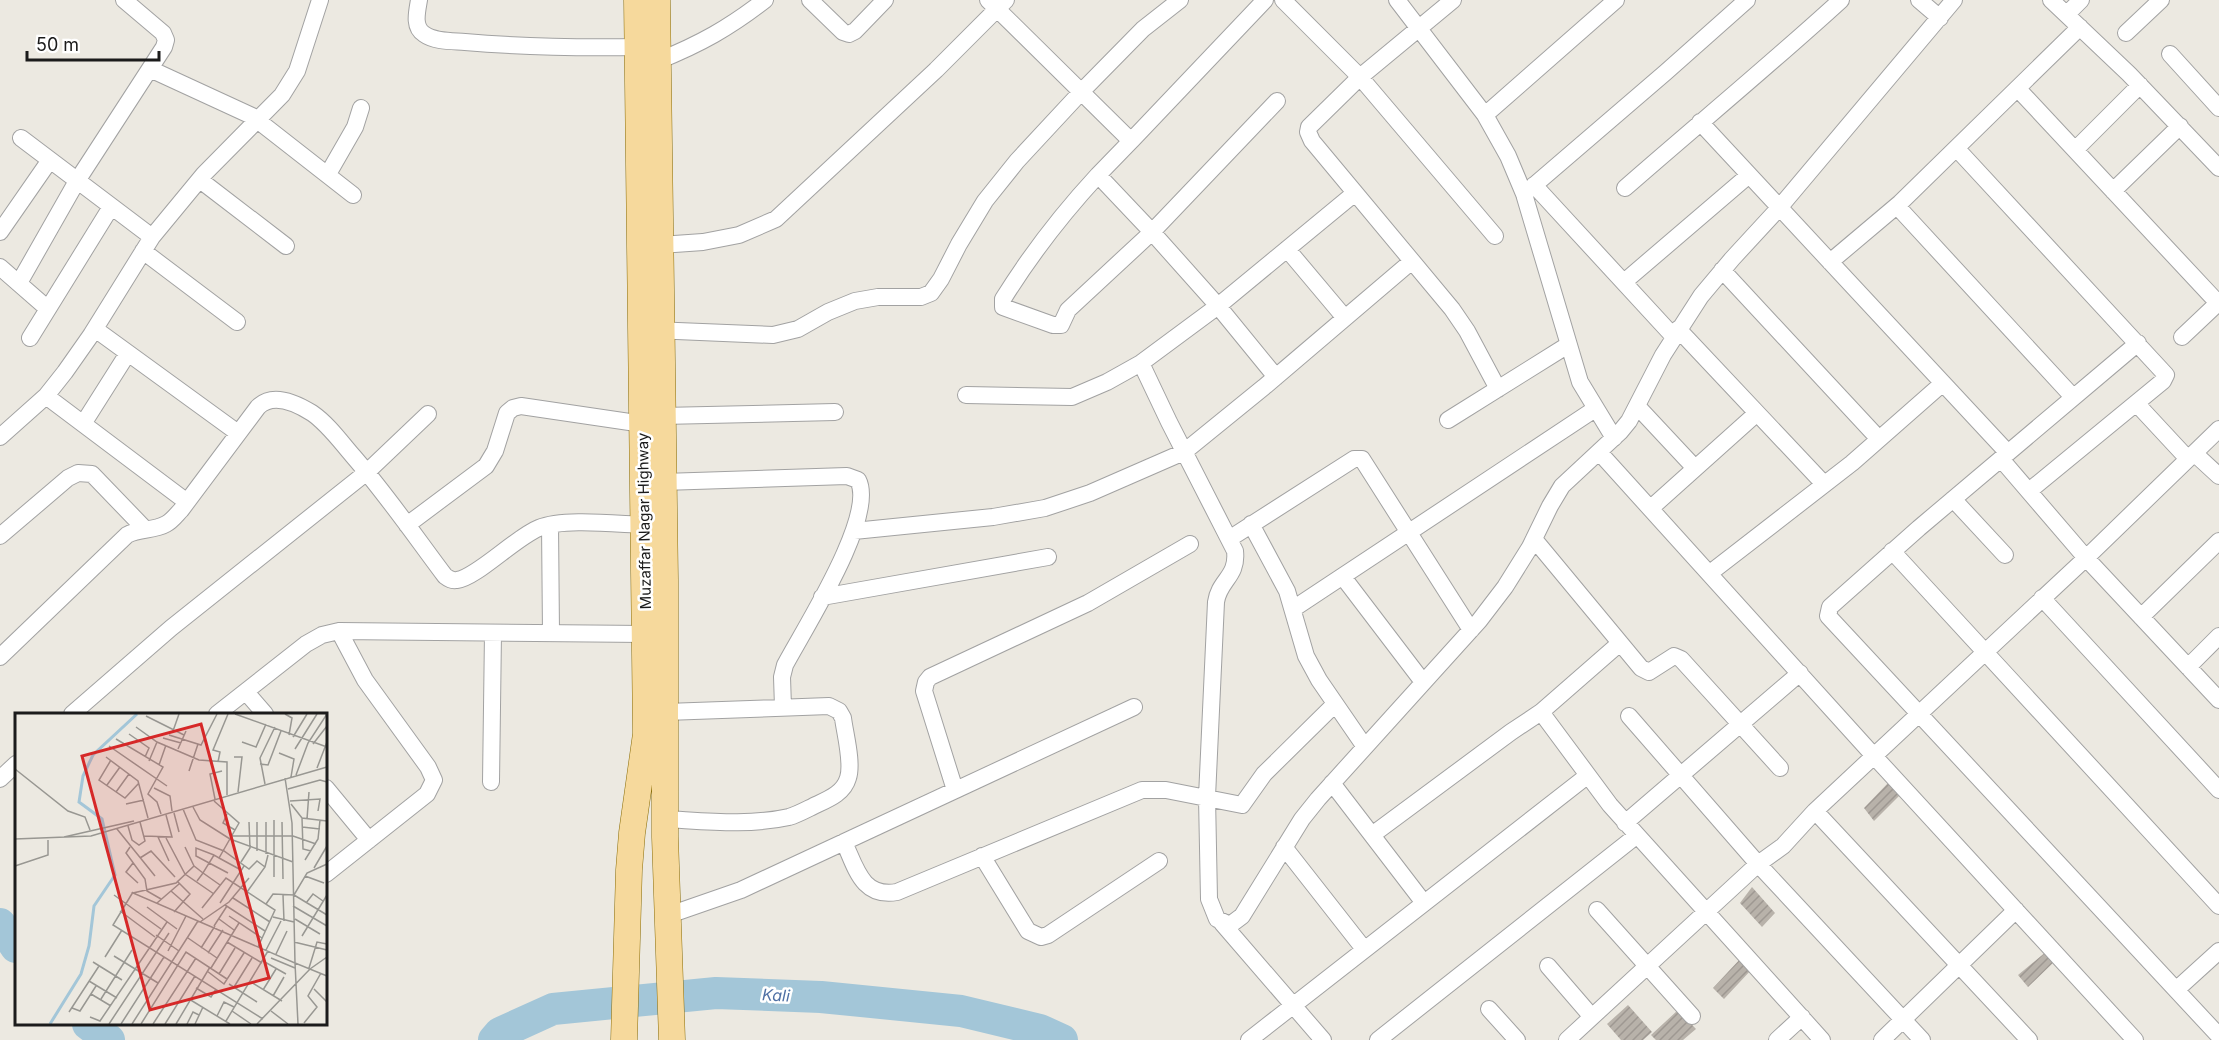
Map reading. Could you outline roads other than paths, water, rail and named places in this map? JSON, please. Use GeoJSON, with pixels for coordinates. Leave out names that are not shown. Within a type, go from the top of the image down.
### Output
{"type":"FeatureCollection","features":[{"type":"Feature","properties":{"kind":"main road","name":"Muzaffar Nagar Highway"},"geometry":{"type":"LineString","coordinates":[[637,0],[648,54],[660,245],[651,330]]}},
{"type":"Feature","properties":{"kind":"main road","name":"Muzaffar Nagar Highway"},"geometry":{"type":"LineString","coordinates":[[624,1040],[632,832],[646,734],[644,525],[653,420],[648,54],[657,0]]}},
{"type":"Feature","properties":{"kind":"main road","name":"Muzaffar Nagar Highway"},"geometry":{"type":"LineString","coordinates":[[653,420],[663,482],[665,819],[672,1040]]}},
{"type":"Feature","properties":{"kind":"street"},"geometry":{"type":"LineString","coordinates":[[19,284],[76,181],[164,47],[166,40],[164,33],[124,0]]}},
{"type":"Feature","properties":{"kind":"street"},"geometry":{"type":"LineString","coordinates":[[0,437],[46,396],[95,329],[147,244],[200,180],[282,95],[297,71],[321,0]]}},
{"type":"Feature","properties":{"kind":"street"},"geometry":{"type":"LineString","coordinates":[[419,0],[416,23],[425,35],[438,39],[648,54],[700,44],[735,23],[765,0]]}},
{"type":"Feature","properties":{"kind":"street"},"geometry":{"type":"LineString","coordinates":[[810,0],[843,32],[849,34],[855,31],[885,0]]}},
{"type":"Feature","properties":{"kind":"street"},"geometry":{"type":"LineString","coordinates":[[651,330],[773,335],[798,329],[828,312],[855,301],[878,297],[921,297],[931,293],[985,201],[1017,161],[1143,30],[1180,0]]}},
{"type":"Feature","properties":{"kind":"street"},"geometry":{"type":"LineString","coordinates":[[1265,0],[1065,210],[1003,299],[1003,307],[1053,325],[1061,325],[1068,310],[1152,232],[1277,100]]}},
{"type":"Feature","properties":{"kind":"street"},"geometry":{"type":"LineString","coordinates":[[1283,0],[1360,77],[1495,236]]}},
{"type":"Feature","properties":{"kind":"street"},"geometry":{"type":"LineString","coordinates":[[1397,0],[1485,115],[1529,189],[1758,413],[1824,484]]}},
{"type":"Feature","properties":{"kind":"street"},"geometry":{"type":"LineString","coordinates":[[1453,0],[1360,77],[1309,128],[1308,132],[1312,141],[1457,316],[1498,389]]}},
{"type":"Feature","properties":{"kind":"street"},"geometry":{"type":"LineString","coordinates":[[1485,115],[1616,0]]}},
{"type":"Feature","properties":{"kind":"street"},"geometry":{"type":"LineString","coordinates":[[1529,189],[1747,0]]}},
{"type":"Feature","properties":{"kind":"street"},"geometry":{"type":"LineString","coordinates":[[1625,188],[1776,59],[1841,0]]}},
{"type":"Feature","properties":{"kind":"street"},"geometry":{"type":"LineString","coordinates":[[1918,0],[1940,18]]}},
{"type":"Feature","properties":{"kind":"street"},"geometry":{"type":"LineString","coordinates":[[1222,923],[1230,925],[1242,916],[1302,819],[1471,630],[1505,587],[1562,486],[1629,421],[1676,333],[1701,296],[1779,208],[1954,0]]}},
{"type":"Feature","properties":{"kind":"street"},"geometry":{"type":"LineString","coordinates":[[2051,0],[2216,158]]}},
{"type":"Feature","properties":{"kind":"street"},"geometry":{"type":"LineString","coordinates":[[2067,14],[2081,0]]}},
{"type":"Feature","properties":{"kind":"street"},"geometry":{"type":"LineString","coordinates":[[2126,33],[2161,0]]}},
{"type":"Feature","properties":{"kind":"street"},"geometry":{"type":"LineString","coordinates":[[660,245],[703,242],[739,235],[776,219],[911,94],[997,3],[1131,141]]}},
{"type":"Feature","properties":{"kind":"street"},"geometry":{"type":"LineString","coordinates":[[1830,262],[1896,206],[1957,149],[2080,27]]}},
{"type":"Feature","properties":{"kind":"street"},"geometry":{"type":"LineString","coordinates":[[2170,54],[2219,108]]}},
{"type":"Feature","properties":{"kind":"street"},"geometry":{"type":"LineString","coordinates":[[150,69],[257,119],[353,195]]}},
{"type":"Feature","properties":{"kind":"street"},"geometry":{"type":"LineString","coordinates":[[2075,150],[2140,85]]}},
{"type":"Feature","properties":{"kind":"street"},"geometry":{"type":"LineString","coordinates":[[2018,89],[2218,303],[2182,337]]}},
{"type":"Feature","properties":{"kind":"street"},"geometry":{"type":"LineString","coordinates":[[328,174],[355,127],[361,108]]}},
{"type":"Feature","properties":{"kind":"street"},"geometry":{"type":"LineString","coordinates":[[1700,122],[1943,383],[2086,558],[2188,667],[2218,695]]}},
{"type":"Feature","properties":{"kind":"street"},"geometry":{"type":"LineString","coordinates":[[2114,191],[2180,126]]}},
{"type":"Feature","properties":{"kind":"street"},"geometry":{"type":"LineString","coordinates":[[21,138],[111,207],[147,244],[237,322]]}},
{"type":"Feature","properties":{"kind":"street"},"geometry":{"type":"LineString","coordinates":[[1957,149],[2166,375],[2163,381],[2029,491]]}},
{"type":"Feature","properties":{"kind":"street"},"geometry":{"type":"LineString","coordinates":[[0,232],[50,160]]}},
{"type":"Feature","properties":{"kind":"street"},"geometry":{"type":"LineString","coordinates":[[1098,175],[1218,306],[1276,377]]}},
{"type":"Feature","properties":{"kind":"street"},"geometry":{"type":"LineString","coordinates":[[1624,282],[1749,175]]}},
{"type":"Feature","properties":{"kind":"street"},"geometry":{"type":"LineString","coordinates":[[200,180],[286,246]]}},
{"type":"Feature","properties":{"kind":"street"},"geometry":{"type":"LineString","coordinates":[[1529,189],[1568,345],[1580,382],[1614,438]]}},
{"type":"Feature","properties":{"kind":"street"},"geometry":{"type":"LineString","coordinates":[[966,395],[1072,397],[1107,382],[1141,363],[1218,306],[1355,193]]}},
{"type":"Feature","properties":{"kind":"street"},"geometry":{"type":"LineString","coordinates":[[1896,206],[2073,397]]}},
{"type":"Feature","properties":{"kind":"street"},"geometry":{"type":"LineString","coordinates":[[30,338],[111,207]]}},
{"type":"Feature","properties":{"kind":"street"},"geometry":{"type":"LineString","coordinates":[[1287,249],[1345,318]]}},
{"type":"Feature","properties":{"kind":"street"},"geometry":{"type":"LineString","coordinates":[[854,531],[993,518],[1045,508],[1090,493],[1184,452],[1412,261]]}},
{"type":"Feature","properties":{"kind":"street"},"geometry":{"type":"LineString","coordinates":[[0,267],[48,309]]}},
{"type":"Feature","properties":{"kind":"street"},"geometry":{"type":"LineString","coordinates":[[1722,270],[1879,439]]}},
{"type":"Feature","properties":{"kind":"street"},"geometry":{"type":"LineString","coordinates":[[95,329],[238,432]]}},
{"type":"Feature","properties":{"kind":"street"},"geometry":{"type":"LineString","coordinates":[[2138,343],[1892,551],[1830,607],[1828,616],[2219,1036]]}},
{"type":"Feature","properties":{"kind":"street"},"geometry":{"type":"LineString","coordinates":[[1448,420],[1568,345]]}},
{"type":"Feature","properties":{"kind":"street"},"geometry":{"type":"LineString","coordinates":[[83,424],[128,352]]}},
{"type":"Feature","properties":{"kind":"street"},"geometry":{"type":"LineString","coordinates":[[1141,363],[1235,551],[1236,563],[1220,588],[1215,602],[1206,797],[1209,899],[1217,919],[1323,1040]]}},
{"type":"Feature","properties":{"kind":"street"},"geometry":{"type":"LineString","coordinates":[[1710,573],[1824,484],[1943,383]]}},
{"type":"Feature","properties":{"kind":"street"},"geometry":{"type":"LineString","coordinates":[[46,396],[187,502]]}},
{"type":"Feature","properties":{"kind":"street"},"geometry":{"type":"LineString","coordinates":[[0,657],[127,535],[167,524],[187,502],[238,432],[265,400],[290,402],[312,414],[332,430],[367,472],[445,576],[451,580],[459,580],[469,575],[540,527],[561,523],[644,525]]}},
{"type":"Feature","properties":{"kind":"street"},"geometry":{"type":"LineString","coordinates":[[2136,403],[2191,456],[2219,476]]}},
{"type":"Feature","properties":{"kind":"street"},"geometry":{"type":"LineString","coordinates":[[407,525],[486,466],[495,451],[507,413],[513,408],[521,406],[653,420],[835,412]]}},
{"type":"Feature","properties":{"kind":"street"},"geometry":{"type":"LineString","coordinates":[[1637,406],[1694,467]]}},
{"type":"Feature","properties":{"kind":"street"},"geometry":{"type":"LineString","coordinates":[[1293,609],[1595,409]]}},
{"type":"Feature","properties":{"kind":"street"},"geometry":{"type":"LineString","coordinates":[[1651,508],[1694,467],[1758,413]]}},
{"type":"Feature","properties":{"kind":"street"},"geometry":{"type":"LineString","coordinates":[[73,713],[171,628],[367,472],[428,414]]}},
{"type":"Feature","properties":{"kind":"street"},"geometry":{"type":"LineString","coordinates":[[1567,1040],[1758,864],[1783,846],[1815,810],[2086,558],[2219,429]]}},
{"type":"Feature","properties":{"kind":"street"},"geometry":{"type":"LineString","coordinates":[[1599,452],[1874,756],[2136,1040]]}},
{"type":"Feature","properties":{"kind":"street"},"geometry":{"type":"LineString","coordinates":[[1229,538],[1359,458],[1365,461],[1471,630]]}},
{"type":"Feature","properties":{"kind":"street"},"geometry":{"type":"LineString","coordinates":[[0,536],[68,478],[85,472],[92,474],[145,529]]}},
{"type":"Feature","properties":{"kind":"street"},"geometry":{"type":"LineString","coordinates":[[663,482],[853,477],[858,480],[861,494],[854,531],[847,551],[785,664],[782,677],[783,707]]}},
{"type":"Feature","properties":{"kind":"street"},"geometry":{"type":"LineString","coordinates":[[1953,499],[2006,555]]}},
{"type":"Feature","properties":{"kind":"street"},"geometry":{"type":"LineString","coordinates":[[1251,524],[1287,591],[1306,656],[1365,747]]}},
{"type":"Feature","properties":{"kind":"street"},"geometry":{"type":"LineString","coordinates":[[550,525],[551,633]]}},
{"type":"Feature","properties":{"kind":"street"},"geometry":{"type":"LineString","coordinates":[[1534,539],[1641,668],[1649,672],[1653,671],[1677,656],[1780,768]]}},
{"type":"Feature","properties":{"kind":"street"},"geometry":{"type":"LineString","coordinates":[[2141,616],[2219,541]]}},
{"type":"Feature","properties":{"kind":"street"},"geometry":{"type":"LineString","coordinates":[[955,790],[924,691],[926,681],[930,677],[1089,603],[1190,544]]}},
{"type":"Feature","properties":{"kind":"street"},"geometry":{"type":"LineString","coordinates":[[1892,551],[2219,906]]}},
{"type":"Feature","properties":{"kind":"street"},"geometry":{"type":"LineString","coordinates":[[822,597],[1048,557]]}},
{"type":"Feature","properties":{"kind":"street"},"geometry":{"type":"LineString","coordinates":[[1343,577],[1423,682]]}},
{"type":"Feature","properties":{"kind":"street"},"geometry":{"type":"LineString","coordinates":[[2042,597],[2219,789]]}},
{"type":"Feature","properties":{"kind":"street"},"geometry":{"type":"LineString","coordinates":[[218,713],[306,644],[322,635],[339,631],[645,634]]}},
{"type":"Feature","properties":{"kind":"street"},"geometry":{"type":"LineString","coordinates":[[327,873],[427,794],[434,780],[428,767],[365,680],[339,631]]}},
{"type":"Feature","properties":{"kind":"street"},"geometry":{"type":"LineString","coordinates":[[491,782],[494,633]]}},
{"type":"Feature","properties":{"kind":"street"},"geometry":{"type":"LineString","coordinates":[[2188,667],[2219,636]]}},
{"type":"Feature","properties":{"kind":"street"},"geometry":{"type":"LineString","coordinates":[[1372,835],[1541,712],[1620,643]]}},
{"type":"Feature","properties":{"kind":"street"},"geometry":{"type":"LineString","coordinates":[[1378,1040],[1631,830],[1680,776],[1800,673]]}},
{"type":"Feature","properties":{"kind":"street"},"geometry":{"type":"LineString","coordinates":[[246,692],[264,713]]}},
{"type":"Feature","properties":{"kind":"street"},"geometry":{"type":"LineString","coordinates":[[844,842],[864,883],[884,894],[897,892],[1142,790],[1166,790],[1242,805],[1263,774],[1335,704]]}},
{"type":"Feature","properties":{"kind":"street"},"geometry":{"type":"LineString","coordinates":[[665,819],[741,821],[791,816],[834,796],[844,788],[849,768],[843,718],[839,711],[829,706],[666,712]]}},
{"type":"Feature","properties":{"kind":"street"},"geometry":{"type":"LineString","coordinates":[[669,921],[741,890],[1134,707]]}},
{"type":"Feature","properties":{"kind":"street"},"geometry":{"type":"LineString","coordinates":[[1541,712],[1587,776],[1631,830],[1822,1040]]}},
{"type":"Feature","properties":{"kind":"street"},"geometry":{"type":"LineString","coordinates":[[1629,716],[1758,864],[1922,1040]]}},
{"type":"Feature","properties":{"kind":"street"},"geometry":{"type":"LineString","coordinates":[[0,779],[15,765]]}},
{"type":"Feature","properties":{"kind":"street"},"geometry":{"type":"LineString","coordinates":[[1249,1040],[1587,776]]}},
{"type":"Feature","properties":{"kind":"street"},"geometry":{"type":"LineString","coordinates":[[1332,783],[1424,903]]}},
{"type":"Feature","properties":{"kind":"street"},"geometry":{"type":"LineString","coordinates":[[327,789],[369,840]]}},
{"type":"Feature","properties":{"kind":"street"},"geometry":{"type":"LineString","coordinates":[[1815,810],[2029,1040]]}},
{"type":"Feature","properties":{"kind":"street"},"geometry":{"type":"LineString","coordinates":[[1284,847],[1364,949]]}},
{"type":"Feature","properties":{"kind":"street"},"geometry":{"type":"LineString","coordinates":[[982,856],[1028,931],[1041,937],[1048,935],[1159,861]]}},
{"type":"Feature","properties":{"kind":"street"},"geometry":{"type":"LineString","coordinates":[[1597,910],[1692,1016]]}},
{"type":"Feature","properties":{"kind":"street"},"geometry":{"type":"LineString","coordinates":[[1882,1040],[2016,910]]}},
{"type":"Feature","properties":{"kind":"street"},"geometry":{"type":"LineString","coordinates":[[2176,990],[2219,951]]}},
{"type":"Feature","properties":{"kind":"street"},"geometry":{"type":"LineString","coordinates":[[1548,966],[1592,1017]]}},
{"type":"Feature","properties":{"kind":"street"},"geometry":{"type":"LineString","coordinates":[[1489,1010],[1517,1040]]}},
{"type":"Feature","properties":{"kind":"street"},"geometry":{"type":"LineString","coordinates":[[1777,1040],[1802,1017]]}},
{"type":"Feature","properties":{"kind":"waterway","name":"Kali"},"geometry":{"type":"LineString","coordinates":[[0,924],[15,946]]}},
{"type":"Feature","properties":{"kind":"waterway","name":"Kali"},"geometry":{"type":"LineString","coordinates":[[494,1040],[500,1033],[553,1009],[716,993],[821,997],[961,1011],[1040,1030],[1062,1040]]}},
{"type":"Feature","properties":{"kind":"waterway","name":"Kali"},"geometry":{"type":"LineString","coordinates":[[89,1025],[109,1040]]}}]}
